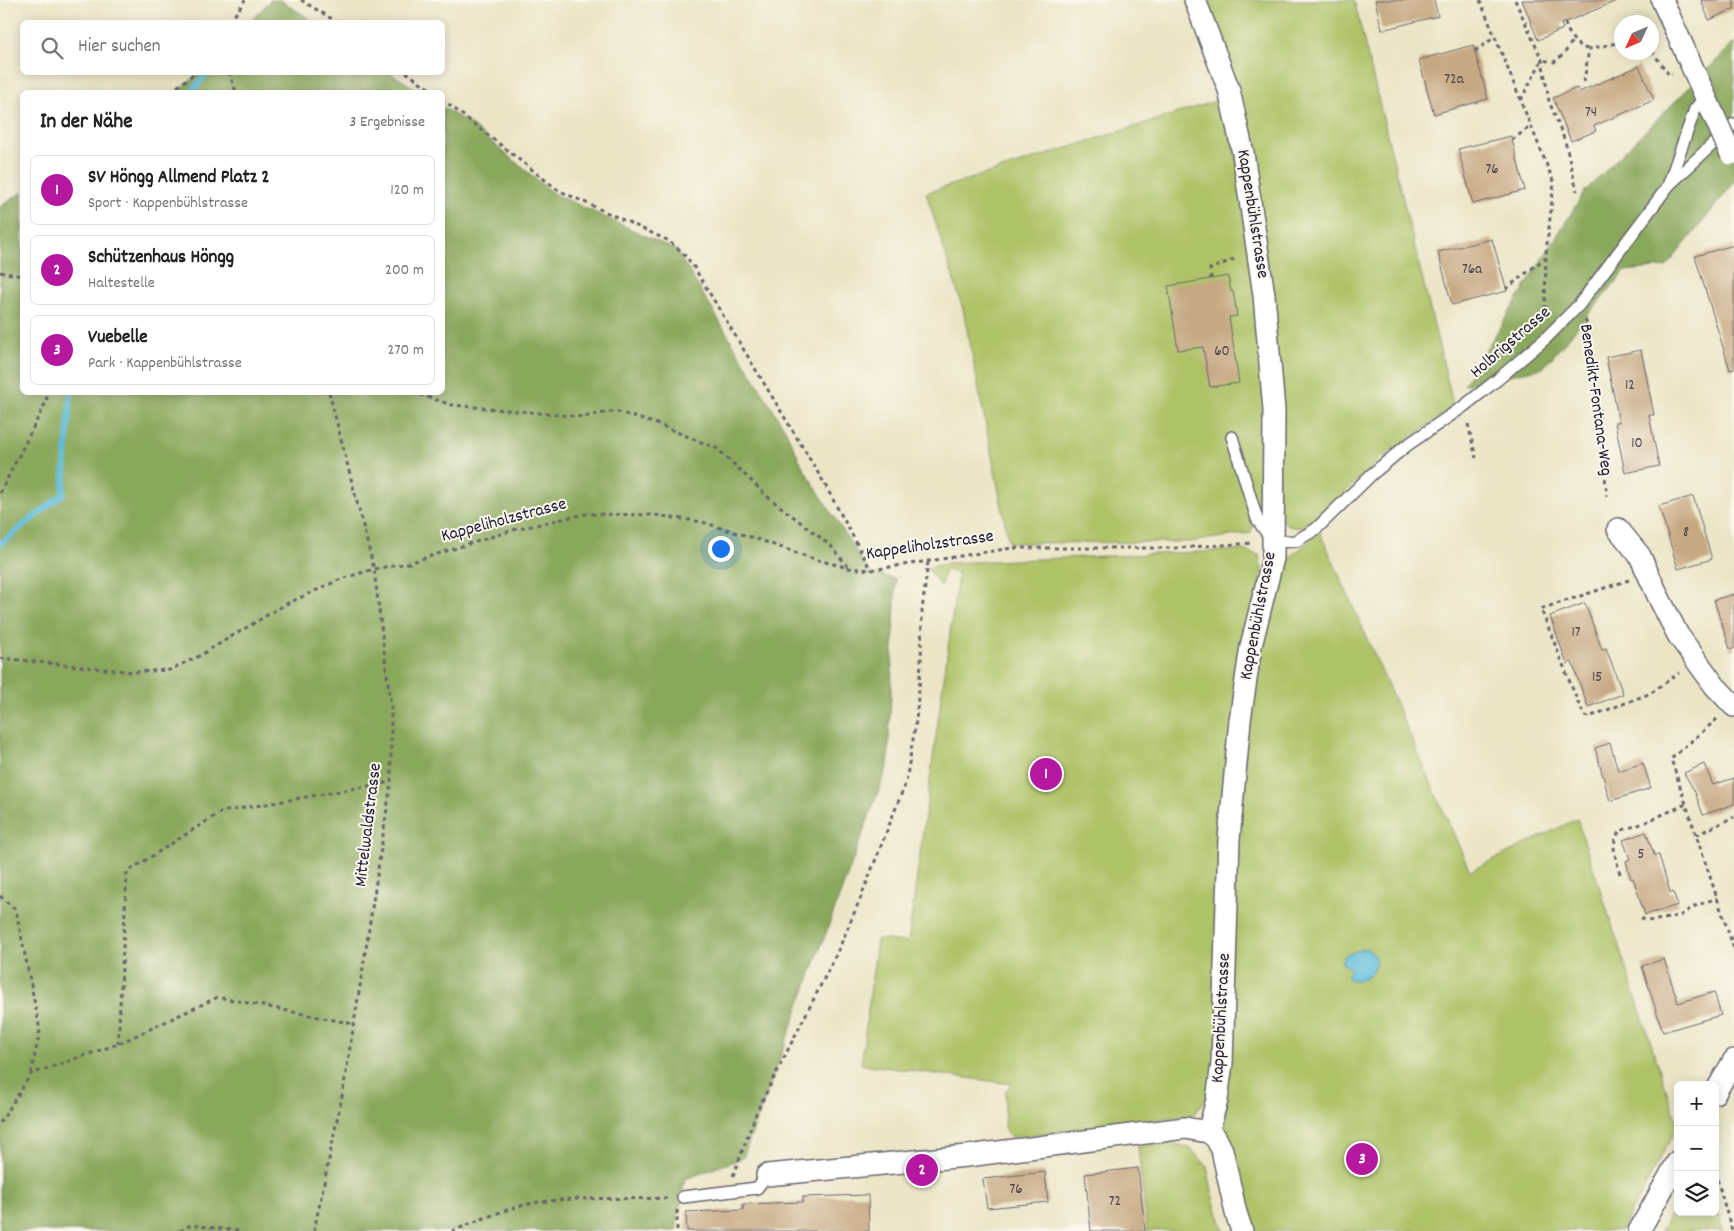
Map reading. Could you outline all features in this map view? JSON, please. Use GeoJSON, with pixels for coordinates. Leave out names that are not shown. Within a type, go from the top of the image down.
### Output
{"type":"FeatureCollection","features":[{"type":"Feature","properties":{"kind":"street","name":"Kappenbühlstrasse"},"geometry":{"type":"LineString","coordinates":[[1195,0],[1229,90],[1243,153],[1254,216],[1264,295],[1274,410],[1273,558],[1251,646],[1240,720],[1229,839],[1222,1063],[1217,1100],[1208,1132]]}},
{"type":"Feature","properties":{"kind":"street"},"geometry":{"type":"LineString","coordinates":[[1662,0],[1733,157]]}},
{"type":"Feature","properties":{"kind":"street"},"geometry":{"type":"LineString","coordinates":[[1618,529],[1640,556],[1678,635],[1715,686],[1726,712]]}},
{"type":"Feature","properties":{"kind":"street"},"geometry":{"type":"LineString","coordinates":[[1719,1086],[1734,1060]]}},
{"type":"Feature","properties":{"kind":"street"},"geometry":{"type":"LineString","coordinates":[[767,1175],[967,1156],[1185,1128],[1208,1132],[1216,1138],[1222,1150],[1236,1213],[1242,1231]]}},
{"type":"Feature","properties":{"kind":"street"},"geometry":{"type":"LineString","coordinates":[[1639,1231],[1674,1168]]}},
{"type":"Feature","properties":{"kind":"lane"},"geometry":{"type":"LineString","coordinates":[[1669,185],[1695,109],[1708,103]]}},
{"type":"Feature","properties":{"kind":"lane","name":"Holbrigstrasse"},"geometry":{"type":"LineString","coordinates":[[1273,542],[1296,541],[1316,529],[1372,474],[1406,446],[1498,380],[1545,339],[1579,305],[1669,185],[1734,124]]}},
{"type":"Feature","properties":{"kind":"lane"},"geometry":{"type":"LineString","coordinates":[[1232,437],[1257,519],[1273,542]]}},
{"type":"Feature","properties":{"kind":"lane"},"geometry":{"type":"LineString","coordinates":[[683,1197],[757,1188],[767,1175]]}},
{"type":"Feature","properties":{"kind":"path"},"geometry":{"type":"LineString","coordinates":[[231,20],[245,0]]}},
{"type":"Feature","properties":{"kind":"path"},"geometry":{"type":"LineString","coordinates":[[301,0],[335,20]]}},
{"type":"Feature","properties":{"kind":"path"},"geometry":{"type":"LineString","coordinates":[[1480,0],[1554,183],[1546,258],[1545,339]]}},
{"type":"Feature","properties":{"kind":"path"},"geometry":{"type":"LineString","coordinates":[[1515,0],[1542,60],[1549,101],[1565,141],[1577,191]]}},
{"type":"Feature","properties":{"kind":"path"},"geometry":{"type":"LineString","coordinates":[[1565,23],[1573,40],[1583,49],[1589,50],[1614,44]]}},
{"type":"Feature","properties":{"kind":"path"},"geometry":{"type":"LineString","coordinates":[[1475,51],[1495,37]]}},
{"type":"Feature","properties":{"kind":"path"},"geometry":{"type":"LineString","coordinates":[[1542,60],[1554,62],[1564,54],[1573,40]]}},
{"type":"Feature","properties":{"kind":"path"},"geometry":{"type":"LineString","coordinates":[[1584,82],[1589,50]]}},
{"type":"Feature","properties":{"kind":"path"},"geometry":{"type":"LineString","coordinates":[[1521,100],[1542,60]]}},
{"type":"Feature","properties":{"kind":"path"},"geometry":{"type":"LineString","coordinates":[[1658,60],[1669,75],[1678,72]]}},
{"type":"Feature","properties":{"kind":"path"},"geometry":{"type":"LineString","coordinates":[[174,90],[192,75]]}},
{"type":"Feature","properties":{"kind":"path"},"geometry":{"type":"LineString","coordinates":[[230,75],[235,90]]}},
{"type":"Feature","properties":{"kind":"path"},"geometry":{"type":"LineString","coordinates":[[410,75],[431,90]]}},
{"type":"Feature","properties":{"kind":"path"},"geometry":{"type":"LineString","coordinates":[[445,101],[558,190],[666,240],[692,264],[823,481],[871,570]]}},
{"type":"Feature","properties":{"kind":"path"},"geometry":{"type":"LineString","coordinates":[[1512,140],[1531,126]]}},
{"type":"Feature","properties":{"kind":"path"},"geometry":{"type":"LineString","coordinates":[[1211,279],[1210,269],[1242,255]]}},
{"type":"Feature","properties":{"kind":"path"},"geometry":{"type":"LineString","coordinates":[[1506,288],[1546,258]]}},
{"type":"Feature","properties":{"kind":"path"},"geometry":{"type":"LineString","coordinates":[[0,272],[20,276]]}},
{"type":"Feature","properties":{"kind":"path","name":"Benedikt-Fontana-Weg"},"geometry":{"type":"LineString","coordinates":[[1579,305],[1589,328],[1607,496]]}},
{"type":"Feature","properties":{"kind":"path"},"geometry":{"type":"LineString","coordinates":[[0,493],[46,402],[47,395]]}},
{"type":"Feature","properties":{"kind":"path","name":"Mittelwaldstrasse"},"geometry":{"type":"LineString","coordinates":[[314,1231],[343,1091],[391,782],[391,707],[374,569],[330,395]]}},
{"type":"Feature","properties":{"kind":"path"},"geometry":{"type":"LineString","coordinates":[[421,395],[452,405],[583,417],[615,411],[657,424],[718,449],[768,497],[831,546],[849,568]]}},
{"type":"Feature","properties":{"kind":"path"},"geometry":{"type":"LineString","coordinates":[[1464,406],[1476,458]]}},
{"type":"Feature","properties":{"kind":"path","name":"Kappeliholzstrasse"},"geometry":{"type":"LineString","coordinates":[[0,658],[133,672],[170,670],[199,656],[284,605],[341,579],[374,569],[409,563],[513,530],[585,514],[655,515],[702,522],[814,559],[849,568],[871,570],[1012,548],[1178,548],[1273,542]]}},
{"type":"Feature","properties":{"kind":"path"},"geometry":{"type":"LineString","coordinates":[[727,1193],[757,1111],[837,953],[875,863],[906,782],[916,721],[921,664],[922,611],[928,562]]}},
{"type":"Feature","properties":{"kind":"path"},"geometry":{"type":"LineString","coordinates":[[1630,579],[1541,609],[1585,716],[1589,717],[1651,693],[1682,670]]}},
{"type":"Feature","properties":{"kind":"path"},"geometry":{"type":"LineString","coordinates":[[1726,712],[1671,759],[1734,949]]}},
{"type":"Feature","properties":{"kind":"path"},"geometry":{"type":"LineString","coordinates":[[118,1044],[127,872],[221,812],[391,782]]}},
{"type":"Feature","properties":{"kind":"path"},"geometry":{"type":"LineString","coordinates":[[1620,874],[1614,851],[1615,838],[1620,831],[1644,823],[1686,804]]}},
{"type":"Feature","properties":{"kind":"path"},"geometry":{"type":"LineString","coordinates":[[1696,834],[1734,817]]}},
{"type":"Feature","properties":{"kind":"path"},"geometry":{"type":"LineString","coordinates":[[0,896],[16,910],[40,1030],[31,1074],[0,1123]]}},
{"type":"Feature","properties":{"kind":"path"},"geometry":{"type":"LineString","coordinates":[[1641,918],[1647,921],[1681,915],[1695,906],[1717,898]]}},
{"type":"Feature","properties":{"kind":"path"},"geometry":{"type":"LineString","coordinates":[[31,1074],[118,1044],[218,997],[354,1024]]}},
{"type":"Feature","properties":{"kind":"path"},"geometry":{"type":"LineString","coordinates":[[1719,1186],[1732,1231]]}},
{"type":"Feature","properties":{"kind":"path"},"geometry":{"type":"LineString","coordinates":[[452,1231],[501,1212],[539,1202],[584,1198],[683,1197]]}},
{"type":"Feature","properties":{"kind":"path"},"geometry":{"type":"LineString","coordinates":[[180,1231],[191,1224],[238,1231]]}},
{"type":"Feature","properties":{"kind":"green space"},"geometry":{"type":"Polygon","coordinates":[[[271,0],[280,0],[311,20],[252,20],[271,0]]]}},
{"type":"Feature","properties":{"kind":"green space"},"geometry":{"type":"Polygon","coordinates":[[[1200,0],[1354,0],[1454,407],[1382,457],[1309,527],[1300,528],[1292,526],[1279,517],[1276,362],[1200,0]]]}},
{"type":"Feature","properties":{"kind":"green space"},"geometry":{"type":"Polygon","coordinates":[[[1734,43],[1734,183],[1666,267],[1625,271],[1543,368],[1464,385],[1585,191],[1734,43]]]}},
{"type":"Feature","properties":{"kind":"green space"},"geometry":{"type":"Polygon","coordinates":[[[197,75],[393,75],[418,90],[178,90],[197,75]]]}},
{"type":"Feature","properties":{"kind":"green space"},"geometry":{"type":"Polygon","coordinates":[[[1225,98],[1250,242],[1267,395],[1268,499],[1250,533],[1189,542],[1009,543],[963,309],[926,193],[1225,98]]]}},
{"type":"Feature","properties":{"kind":"green space"},"geometry":{"type":"Polygon","coordinates":[[[445,108],[471,125],[553,193],[676,250],[785,429],[804,469],[869,572],[896,579],[888,765],[743,1158],[685,1179],[676,1231],[0,1231],[0,207],[20,193],[20,395],[445,395],[445,108]]]}},
{"type":"Feature","properties":{"kind":"green space"},"geometry":{"type":"Polygon","coordinates":[[[1320,532],[1470,871],[1577,819],[1674,1113],[1674,1132],[1621,1231],[1250,1231],[1224,1121],[1224,1082],[1244,719],[1277,571],[1320,532]]]}},
{"type":"Feature","properties":{"kind":"green space"},"geometry":{"type":"Polygon","coordinates":[[[1243,550],[1259,555],[1262,569],[1215,1068],[1208,1097],[1193,1115],[1011,1137],[1004,1128],[1006,1090],[1012,1084],[861,1064],[877,939],[908,942],[958,574],[945,569],[941,586],[927,568],[947,563],[1243,550]]]}},
{"type":"Feature","properties":{"kind":"green space"},"geometry":{"type":"Polygon","coordinates":[[[1169,1142],[1190,1148],[1207,1166],[1215,1205],[1224,1231],[1147,1231],[1138,1147],[1169,1142]]]}},
{"type":"Feature","properties":{"kind":"green space"},"geometry":{"type":"Polygon","coordinates":[[[1674,1207],[1674,1216],[1719,1216],[1723,1231],[1661,1231],[1674,1207]]]}},
{"type":"Feature","properties":{"kind":"water"},"geometry":{"type":"Polygon","coordinates":[[[1365,948],[1375,956],[1376,963],[1374,969],[1365,978],[1357,980],[1348,979],[1346,976],[1350,970],[1342,964],[1345,955],[1365,948]]]}},
{"type":"Feature","properties":{"kind":"building"},"geometry":{"type":"Polygon","coordinates":[[[1375,0],[1434,0],[1438,16],[1382,30],[1375,0]]]}},
{"type":"Feature","properties":{"kind":"building"},"geometry":{"type":"Polygon","coordinates":[[[1522,0],[1619,0],[1561,24],[1563,29],[1538,40],[1522,0]]]}},
{"type":"Feature","properties":{"kind":"building"},"geometry":{"type":"Polygon","coordinates":[[[1701,0],[1734,0],[1734,9],[1709,20],[1701,0]]]}},
{"type":"Feature","properties":{"kind":"building"},"geometry":{"type":"Polygon","coordinates":[[[1473,45],[1488,99],[1434,114],[1419,60],[1473,45]]]}},
{"type":"Feature","properties":{"kind":"building"},"geometry":{"type":"Polygon","coordinates":[[[1639,66],[1654,100],[1594,126],[1596,131],[1571,141],[1553,98],[1577,88],[1579,92],[1639,66]]]}},
{"type":"Feature","properties":{"kind":"building"},"geometry":{"type":"Polygon","coordinates":[[[1511,136],[1525,190],[1473,204],[1458,149],[1511,136]]]}},
{"type":"Feature","properties":{"kind":"building"},"geometry":{"type":"Polygon","coordinates":[[[1492,239],[1507,291],[1452,305],[1438,252],[1492,239]]]}},
{"type":"Feature","properties":{"kind":"building"},"geometry":{"type":"Polygon","coordinates":[[[1734,245],[1734,369],[1730,370],[1695,256],[1734,245]]]}},
{"type":"Feature","properties":{"kind":"building"},"geometry":{"type":"Polygon","coordinates":[[[1228,276],[1231,292],[1233,291],[1237,316],[1229,317],[1239,383],[1210,387],[1203,347],[1178,350],[1168,286],[1228,276]]]}},
{"type":"Feature","properties":{"kind":"building"},"geometry":{"type":"Polygon","coordinates":[[[1641,350],[1654,415],[1649,415],[1659,466],[1625,473],[1615,422],[1619,422],[1606,357],[1641,350]]]}},
{"type":"Feature","properties":{"kind":"building"},"geometry":{"type":"Polygon","coordinates":[[[1693,496],[1712,559],[1678,569],[1659,506],[1693,496]]]}},
{"type":"Feature","properties":{"kind":"building"},"geometry":{"type":"Polygon","coordinates":[[[1734,594],[1734,649],[1730,649],[1714,600],[1734,594]]]}},
{"type":"Feature","properties":{"kind":"building"},"geometry":{"type":"Polygon","coordinates":[[[1585,603],[1602,650],[1606,648],[1623,694],[1588,707],[1572,662],[1567,664],[1550,616],[1585,603]]]}},
{"type":"Feature","properties":{"kind":"building"},"geometry":{"type":"Polygon","coordinates":[[[1610,743],[1618,771],[1643,763],[1651,788],[1610,801],[1595,748],[1610,743]]]}},
{"type":"Feature","properties":{"kind":"building"},"geometry":{"type":"Polygon","coordinates":[[[1704,764],[1713,785],[1734,778],[1734,804],[1703,815],[1695,792],[1684,773],[1704,764]]]}},
{"type":"Feature","properties":{"kind":"building"},"geometry":{"type":"Polygon","coordinates":[[[1646,832],[1654,855],[1659,855],[1670,892],[1673,892],[1678,905],[1645,915],[1633,878],[1631,879],[1626,861],[1630,859],[1623,840],[1646,832]]]}},
{"type":"Feature","properties":{"kind":"building"},"geometry":{"type":"Polygon","coordinates":[[[1664,959],[1678,1003],[1714,992],[1721,1015],[1663,1032],[1642,966],[1664,959]]]}},
{"type":"Feature","properties":{"kind":"building"},"geometry":{"type":"Polygon","coordinates":[[[1138,1168],[1145,1231],[1091,1231],[1085,1174],[1138,1168]]]}},
{"type":"Feature","properties":{"kind":"building"},"geometry":{"type":"Polygon","coordinates":[[[1045,1172],[1048,1202],[987,1208],[983,1179],[1045,1172]]]}},
{"type":"Feature","properties":{"kind":"building"},"geometry":{"type":"Polygon","coordinates":[[[868,1195],[869,1231],[687,1231],[686,1212],[743,1210],[743,1204],[803,1202],[803,1197],[868,1195]]]}},
{"type":"Feature","properties":{"kind":"waterway"},"geometry":{"type":"LineString","coordinates":[[193,90],[205,75]]}},
{"type":"Feature","properties":{"kind":"waterway"},"geometry":{"type":"LineString","coordinates":[[0,544],[63,494],[71,395]]}},
{"type":"Feature","properties":{"kind":"place","name":"SV Höngg Allmend Platz 2"},"geometry":{"type":"Point","coordinates":[1046,774]}},
{"type":"Feature","properties":{"kind":"place","name":"Vuebelle"},"geometry":{"type":"Point","coordinates":[1362,1159]}},
{"type":"Feature","properties":{"kind":"place","name":"Schützenhaus Höngg"},"geometry":{"type":"Point","coordinates":[922,1170]}}]}
